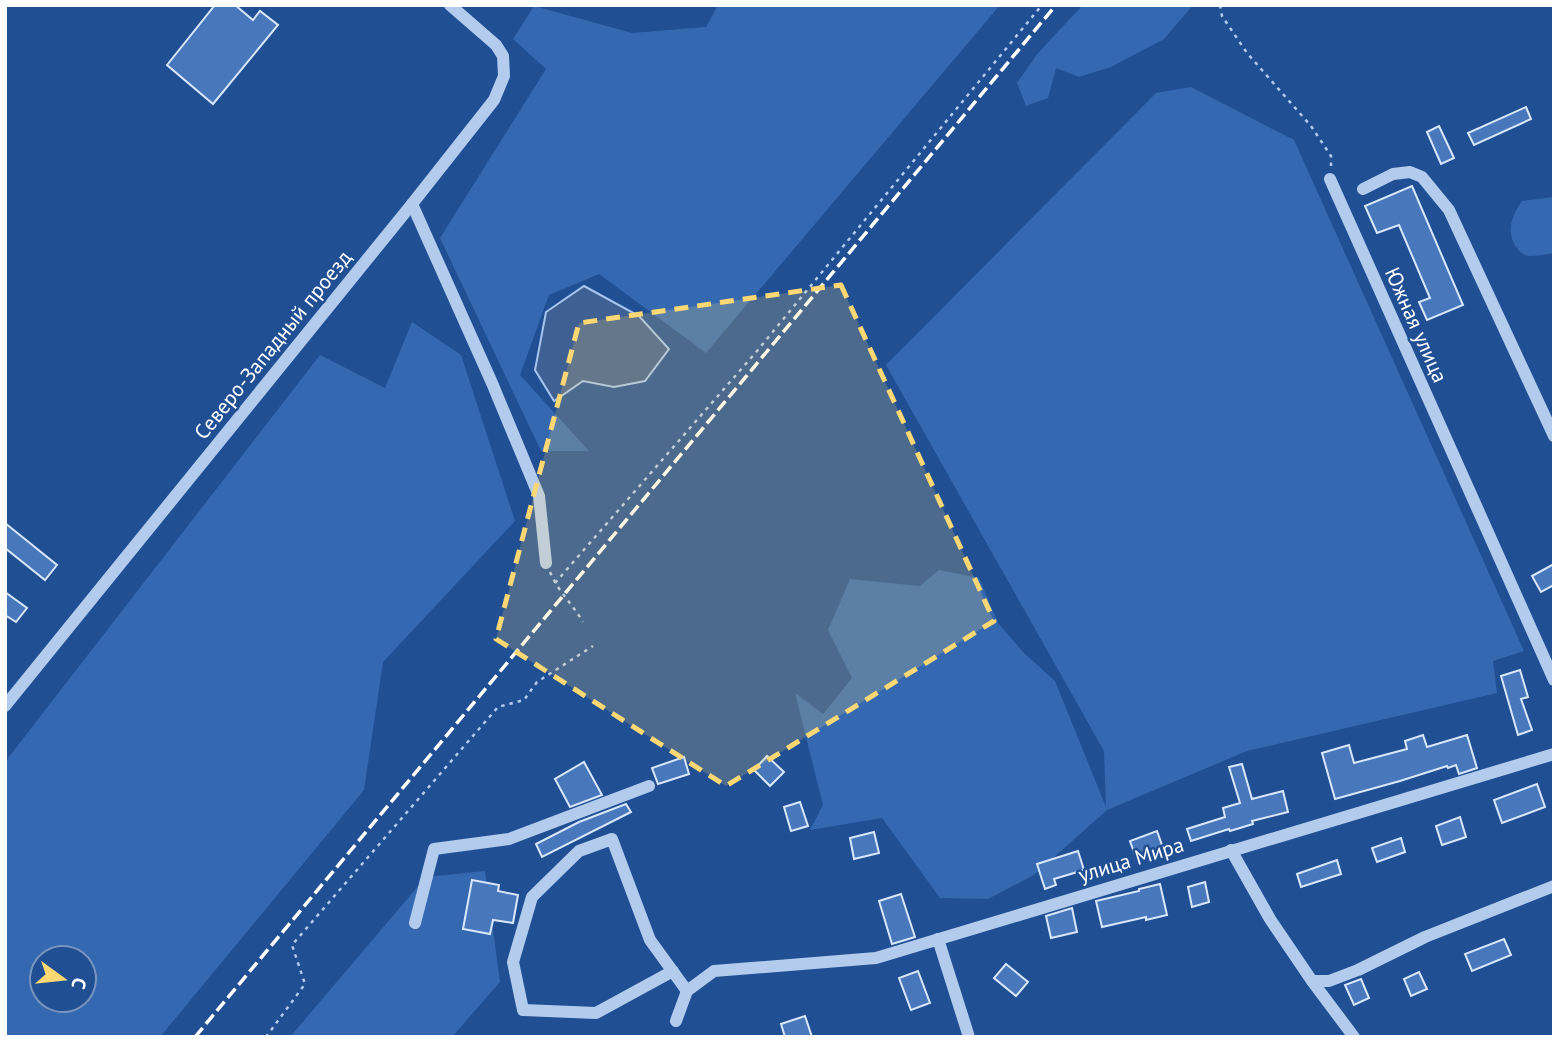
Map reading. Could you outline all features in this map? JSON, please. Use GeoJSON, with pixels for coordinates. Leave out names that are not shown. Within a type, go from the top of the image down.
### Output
{"type":"FeatureCollection","features":[{"type":"Feature","properties":{"kind":"street","name":"Северо-Западный проезд"},"geometry":{"type":"LineString","coordinates":[[5,706],[494,100],[504,76],[503,56],[496,44],[450,5]]}},
{"type":"Feature","properties":{"kind":"street"},"geometry":{"type":"LineString","coordinates":[[1363,190],[1393,174],[1410,172],[1422,177],[1449,210],[1554,436]]}},
{"type":"Feature","properties":{"kind":"street","name":"Южная улица"},"geometry":{"type":"LineString","coordinates":[[1330,179],[1554,680]]}},
{"type":"Feature","properties":{"kind":"street"},"geometry":{"type":"LineString","coordinates":[[412,204],[492,383],[538,496],[546,563]]}},
{"type":"Feature","properties":{"kind":"street","name":"улица Мира"},"geometry":{"type":"LineString","coordinates":[[687,991],[714,971],[876,957],[1554,754]]}},
{"type":"Feature","properties":{"kind":"street"},"geometry":{"type":"LineString","coordinates":[[415,923],[435,849],[509,839],[649,786]]}},
{"type":"Feature","properties":{"kind":"street"},"geometry":{"type":"LineString","coordinates":[[673,971],[596,1013],[523,1010],[513,962],[533,897],[579,851],[612,839],[650,940],[673,971],[687,991],[676,1021]]}},
{"type":"Feature","properties":{"kind":"street"},"geometry":{"type":"LineString","coordinates":[[1231,850],[1270,919],[1354,1037]]}},
{"type":"Feature","properties":{"kind":"street"},"geometry":{"type":"LineString","coordinates":[[1312,981],[1329,981],[1358,970],[1425,937],[1554,886]]}},
{"type":"Feature","properties":{"kind":"street"},"geometry":{"type":"LineString","coordinates":[[938,939],[969,1037]]}},
{"type":"Feature","properties":{"kind":"path"},"geometry":{"type":"LineString","coordinates":[[555,583],[757,351],[1042,5]]}},
{"type":"Feature","properties":{"kind":"path"},"geometry":{"type":"LineString","coordinates":[[1220,5],[1222,16],[1247,53],[1311,126],[1331,156],[1330,179]]}},
{"type":"Feature","properties":{"kind":"path"},"geometry":{"type":"LineString","coordinates":[[546,563],[563,596],[583,622]]}},
{"type":"Feature","properties":{"kind":"path"},"geometry":{"type":"LineString","coordinates":[[267,1037],[305,984],[292,945],[498,707],[524,700],[537,682],[593,646]]}},
{"type":"Feature","properties":{"kind":"highlighted area"},"geometry":{"type":"Polygon","coordinates":[[[841,285],[994,621],[726,786],[496,639],[579,323],[841,285]]]}},
{"type":"Feature","properties":{"kind":"shaded area"},"geometry":{"type":"Polygon","coordinates":[[[718,5],[1000,5],[706,353],[599,274],[549,295],[520,375],[589,451],[541,451],[440,238],[546,69],[513,39],[534,6],[632,33],[706,27],[718,5]]]}},
{"type":"Feature","properties":{"kind":"shaded area"},"geometry":{"type":"Polygon","coordinates":[[[1083,5],[1193,5],[1164,39],[1111,67],[1079,77],[1056,68],[1048,98],[1026,106],[1017,83],[1038,53],[1083,5]]]}},
{"type":"Feature","properties":{"kind":"shaded area"},"geometry":{"type":"Polygon","coordinates":[[[1191,87],[1294,140],[1524,651],[1493,661],[1497,693],[1247,751],[1107,810],[1034,875],[988,899],[940,898],[882,818],[810,830],[823,805],[795,693],[823,714],[852,678],[828,630],[850,579],[920,586],[939,570],[979,578],[998,623],[1023,652],[1055,681],[1106,807],[1104,751],[886,365],[1156,93],[1191,87]]]}},
{"type":"Feature","properties":{"kind":"shaded area"},"geometry":{"type":"Polygon","coordinates":[[[1554,197],[1554,253],[1531,256],[1523,254],[1511,236],[1513,218],[1518,206],[1522,201],[1554,197]]]}},
{"type":"Feature","properties":{"kind":"shaded area"},"geometry":{"type":"Polygon","coordinates":[[[584,286],[639,316],[669,349],[645,381],[614,387],[583,381],[554,401],[535,370],[546,312],[584,286]]]}},
{"type":"Feature","properties":{"kind":"shaded area"},"geometry":{"type":"Polygon","coordinates":[[[412,322],[461,355],[515,521],[383,662],[364,790],[160,1037],[5,1037],[5,762],[320,355],[385,388],[412,322]]]}},
{"type":"Feature","properties":{"kind":"shaded area"},"geometry":{"type":"Polygon","coordinates":[[[485,871],[500,982],[452,1037],[290,1037],[426,877],[485,871]]]}},
{"type":"Feature","properties":{"kind":"building"},"geometry":{"type":"Polygon","coordinates":[[[215,5],[235,5],[253,20],[260,11],[278,25],[213,104],[167,65],[215,5]]]}},
{"type":"Feature","properties":{"kind":"building"},"geometry":{"type":"Polygon","coordinates":[[[1526,107],[1531,119],[1474,145],[1468,133],[1526,107]]]}},
{"type":"Feature","properties":{"kind":"building"},"geometry":{"type":"Polygon","coordinates":[[[1439,126],[1454,158],[1441,164],[1427,132],[1439,126]]]}},
{"type":"Feature","properties":{"kind":"building"},"geometry":{"type":"Polygon","coordinates":[[[1412,186],[1463,305],[1427,320],[1419,302],[1430,298],[1399,225],[1377,233],[1365,206],[1412,186]]]}},
{"type":"Feature","properties":{"kind":"building"},"geometry":{"type":"Polygon","coordinates":[[[5,523],[57,565],[45,580],[5,548],[5,523]]]}},
{"type":"Feature","properties":{"kind":"building"},"geometry":{"type":"Polygon","coordinates":[[[1554,564],[1554,585],[1541,592],[1532,576],[1554,564]]]}},
{"type":"Feature","properties":{"kind":"building"},"geometry":{"type":"Polygon","coordinates":[[[5,592],[27,608],[16,622],[5,615],[5,592]]]}},
{"type":"Feature","properties":{"kind":"building"},"geometry":{"type":"Polygon","coordinates":[[[1520,670],[1528,697],[1521,699],[1532,730],[1518,735],[1501,676],[1520,670]]]}},
{"type":"Feature","properties":{"kind":"building"},"geometry":{"type":"Polygon","coordinates":[[[1423,735],[1427,747],[1467,735],[1477,768],[1459,774],[1456,765],[1447,766],[1335,799],[1322,753],[1349,745],[1354,763],[1407,749],[1405,741],[1423,735]]]}},
{"type":"Feature","properties":{"kind":"building"},"geometry":{"type":"Polygon","coordinates":[[[767,756],[784,772],[770,786],[754,770],[767,756]]]}},
{"type":"Feature","properties":{"kind":"building"},"geometry":{"type":"Polygon","coordinates":[[[684,757],[689,774],[658,784],[652,768],[684,757]]]}},
{"type":"Feature","properties":{"kind":"building"},"geometry":{"type":"Polygon","coordinates":[[[584,762],[602,795],[570,807],[555,779],[584,762]]]}},
{"type":"Feature","properties":{"kind":"building"},"geometry":{"type":"Polygon","coordinates":[[[1242,764],[1252,799],[1283,791],[1288,812],[1191,841],[1187,829],[1225,817],[1223,808],[1240,803],[1229,767],[1242,764]]]}},
{"type":"Feature","properties":{"kind":"building"},"geometry":{"type":"Polygon","coordinates":[[[1537,784],[1545,807],[1502,823],[1494,800],[1537,784]]]}},
{"type":"Feature","properties":{"kind":"building"},"geometry":{"type":"Polygon","coordinates":[[[800,802],[808,826],[791,831],[784,807],[800,802]]]}},
{"type":"Feature","properties":{"kind":"building"},"geometry":{"type":"Polygon","coordinates":[[[626,804],[631,812],[542,857],[536,844],[579,822],[626,804]]]}},
{"type":"Feature","properties":{"kind":"building"},"geometry":{"type":"Polygon","coordinates":[[[1460,817],[1466,837],[1442,845],[1436,826],[1460,817]]]}},
{"type":"Feature","properties":{"kind":"building"},"geometry":{"type":"Polygon","coordinates":[[[1157,831],[1163,848],[1136,858],[1130,841],[1157,831]]]}},
{"type":"Feature","properties":{"kind":"building"},"geometry":{"type":"Polygon","coordinates":[[[874,832],[879,853],[854,859],[850,838],[874,832]]]}},
{"type":"Feature","properties":{"kind":"building"},"geometry":{"type":"Polygon","coordinates":[[[1401,838],[1405,852],[1377,862],[1372,848],[1401,838]]]}},
{"type":"Feature","properties":{"kind":"building"},"geometry":{"type":"Polygon","coordinates":[[[1078,851],[1084,870],[1054,879],[1056,885],[1045,889],[1037,864],[1078,851]]]}},
{"type":"Feature","properties":{"kind":"building"},"geometry":{"type":"Polygon","coordinates":[[[1337,860],[1341,874],[1301,887],[1297,874],[1337,860]]]}},
{"type":"Feature","properties":{"kind":"building"},"geometry":{"type":"Polygon","coordinates":[[[472,880],[499,885],[498,891],[518,895],[513,923],[493,920],[490,934],[463,929],[472,880]]]}},
{"type":"Feature","properties":{"kind":"building"},"geometry":{"type":"Polygon","coordinates":[[[1205,882],[1209,902],[1192,907],[1188,887],[1205,882]]]}},
{"type":"Feature","properties":{"kind":"building"},"geometry":{"type":"Polygon","coordinates":[[[1160,884],[1167,915],[1102,927],[1096,901],[1160,884]]]}},
{"type":"Feature","properties":{"kind":"building"},"geometry":{"type":"Polygon","coordinates":[[[901,894],[915,937],[892,944],[879,901],[901,894]]]}},
{"type":"Feature","properties":{"kind":"building"},"geometry":{"type":"Polygon","coordinates":[[[1072,908],[1077,932],[1051,938],[1046,916],[1072,908]]]}},
{"type":"Feature","properties":{"kind":"building"},"geometry":{"type":"Polygon","coordinates":[[[1504,939],[1511,955],[1472,971],[1465,954],[1504,939]]]}},
{"type":"Feature","properties":{"kind":"building"},"geometry":{"type":"Polygon","coordinates":[[[1006,964],[1028,982],[1016,996],[994,978],[1006,964]]]}},
{"type":"Feature","properties":{"kind":"building"},"geometry":{"type":"Polygon","coordinates":[[[918,971],[930,1003],[911,1010],[899,978],[918,971]]]}},
{"type":"Feature","properties":{"kind":"building"},"geometry":{"type":"Polygon","coordinates":[[[1419,972],[1427,989],[1411,996],[1404,979],[1419,972]]]}},
{"type":"Feature","properties":{"kind":"building"},"geometry":{"type":"Polygon","coordinates":[[[1361,979],[1369,998],[1354,1005],[1345,985],[1361,979]]]}},
{"type":"Feature","properties":{"kind":"building"},"geometry":{"type":"Polygon","coordinates":[[[805,1016],[812,1037],[785,1037],[781,1024],[805,1016]]]}},
{"type":"Feature","properties":{"kind":"railway"},"geometry":{"type":"LineString","coordinates":[[195,1037],[1056,5]]}}]}
